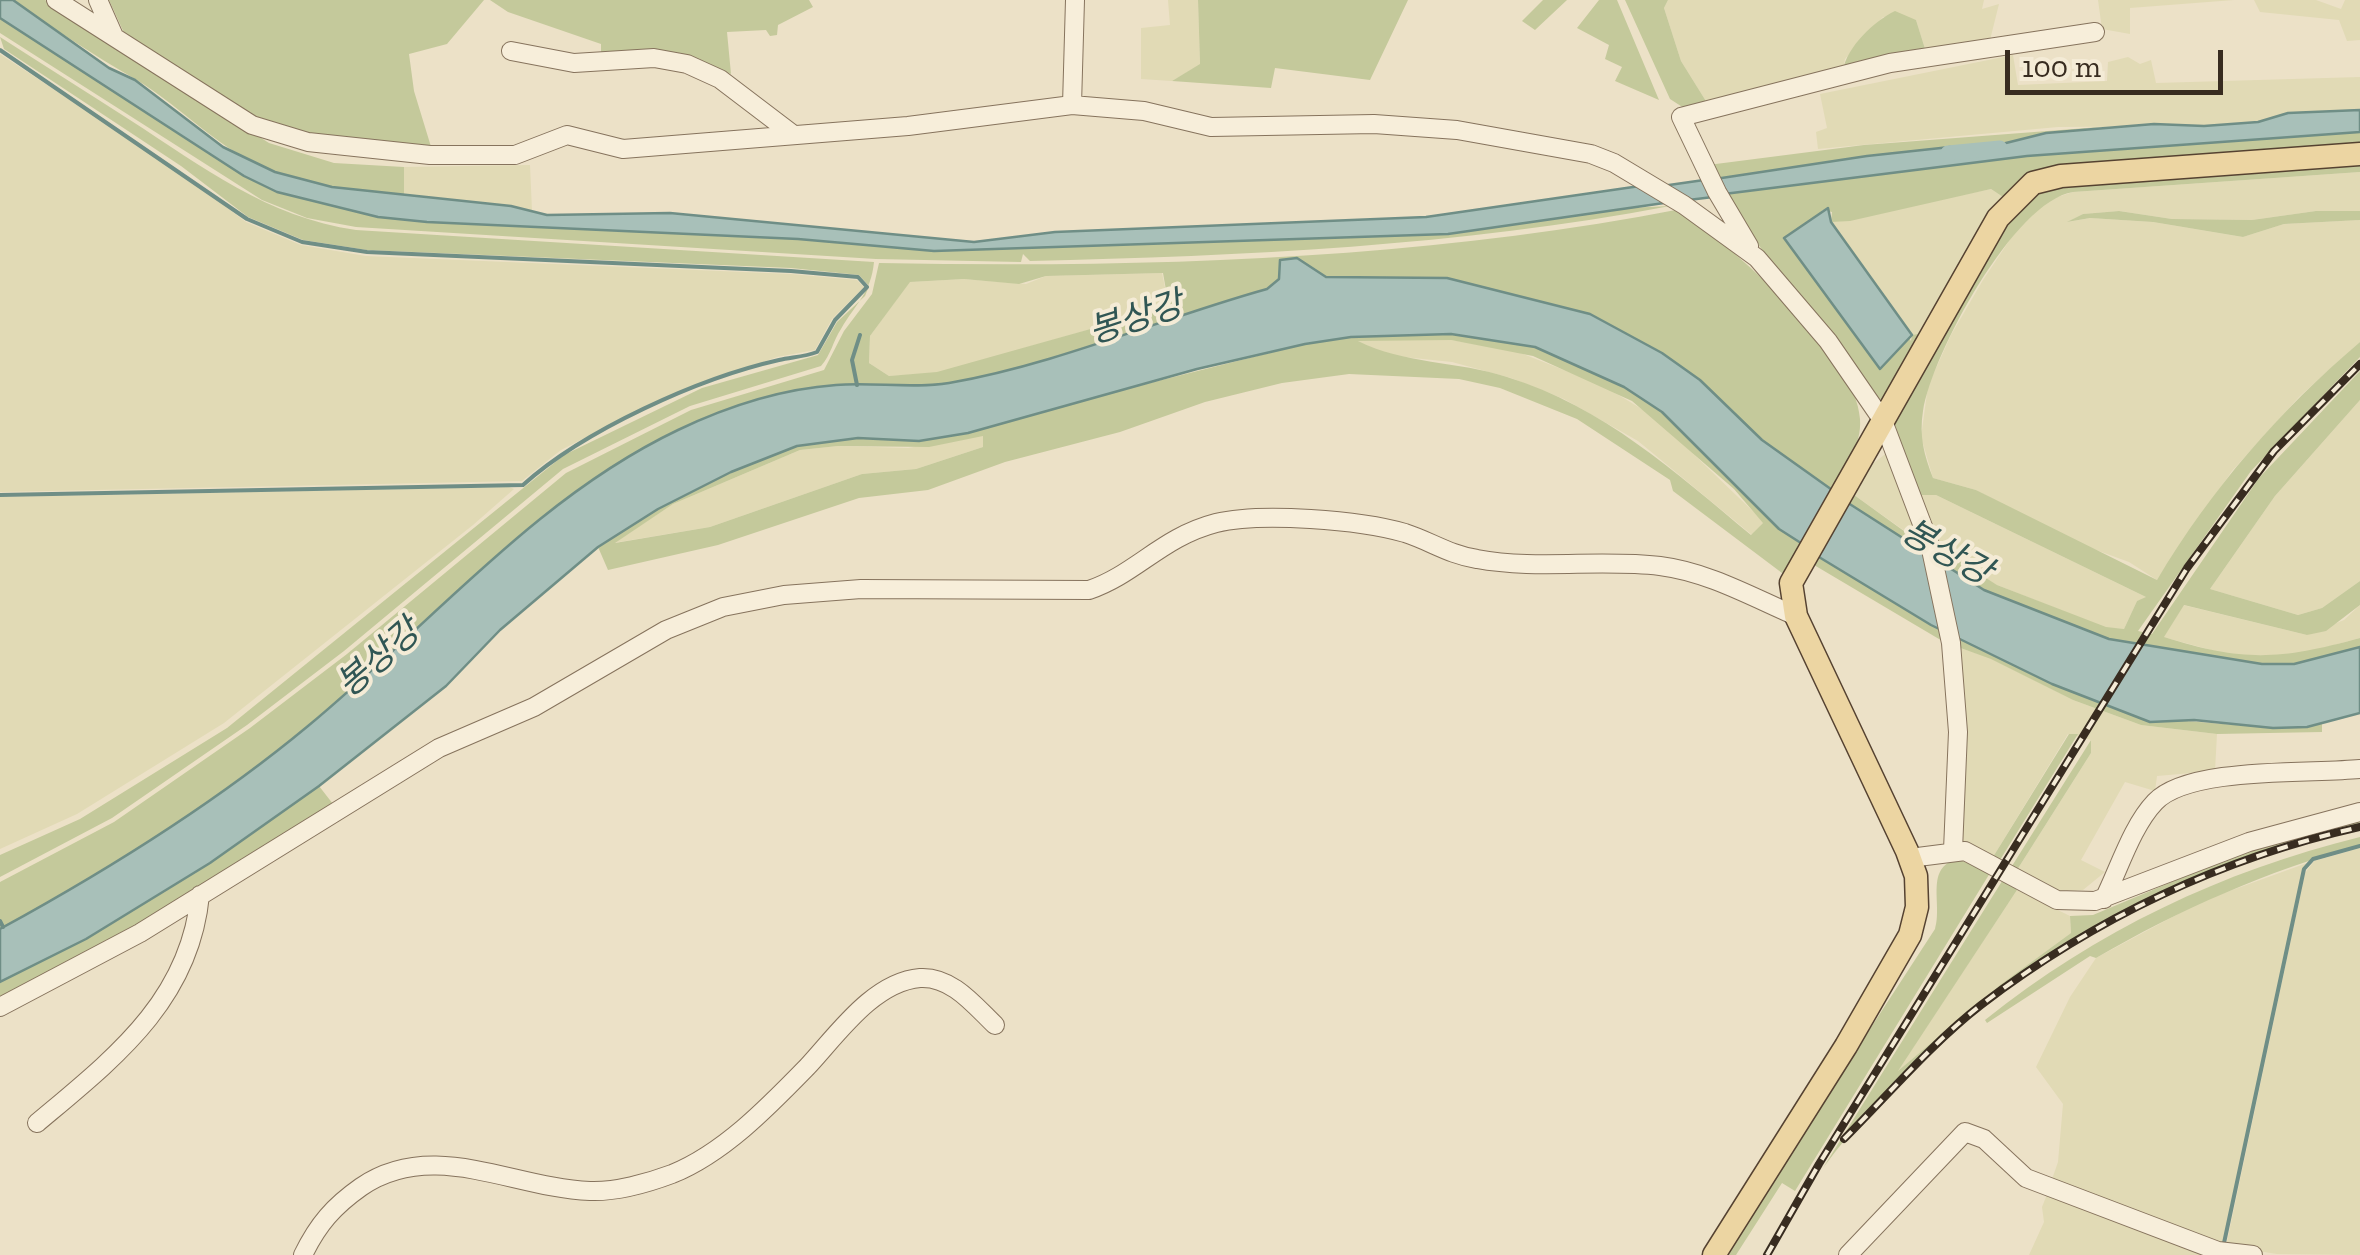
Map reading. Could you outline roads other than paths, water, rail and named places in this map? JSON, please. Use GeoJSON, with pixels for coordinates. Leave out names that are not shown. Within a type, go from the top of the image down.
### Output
{"type":"FeatureCollection","features":[{"type":"Feature","properties":{"kind":"main road"},"geometry":{"type":"LineString","coordinates":[[1714,1255],[1776,1162],[1910,935],[1917,896],[1910,858],[1796,616],[1790,593],[1794,574],[1998,218],[2034,183],[2062,176],[2360,154]]}},
{"type":"Feature","properties":{"kind":"street"},"geometry":{"type":"LineString","coordinates":[[56,0],[232,116],[308,142],[482,158],[515,156],[567,135],[623,149],[908,126],[1072,105],[1144,110],[1212,128],[1419,126],[1510,136],[1591,154],[1684,205],[1757,258]]}},
{"type":"Feature","properties":{"kind":"street"},"geometry":{"type":"LineString","coordinates":[[98,0],[112,34]]}},
{"type":"Feature","properties":{"kind":"street"},"geometry":{"type":"LineString","coordinates":[[1072,105],[1075,0]]}},
{"type":"Feature","properties":{"kind":"street"},"geometry":{"type":"LineString","coordinates":[[1953,850],[1958,732],[1951,642],[1930,544],[1884,422],[1828,341],[1757,258],[1717,192],[1681,117],[1890,64],[2096,32]]}},
{"type":"Feature","properties":{"kind":"street"},"geometry":{"type":"LineString","coordinates":[[511,50],[574,63],[654,58],[687,64],[720,79],[791,133]]}},
{"type":"Feature","properties":{"kind":"street"},"geometry":{"type":"LineString","coordinates":[[0,1007],[200,895],[439,748],[534,708],[666,630],[723,607],[784,595],[861,589],[1088,590],[1113,582],[1174,538],[1218,522],[1282,517],[1406,533],[1448,554],[1482,560],[1659,566],[1698,574],[1796,616]]}},
{"type":"Feature","properties":{"kind":"street"},"geometry":{"type":"LineString","coordinates":[[2104,898],[2146,815],[2162,796],[2236,773],[2360,769]]}},
{"type":"Feature","properties":{"kind":"street"},"geometry":{"type":"LineString","coordinates":[[1910,858],[1953,850],[1986,858],[2057,900],[2104,898],[2249,842],[2360,812]]}},
{"type":"Feature","properties":{"kind":"street"},"geometry":{"type":"LineString","coordinates":[[38,1123],[114,1058],[160,1006],[186,961],[200,895]]}},
{"type":"Feature","properties":{"kind":"street"},"geometry":{"type":"LineString","coordinates":[[303,1255],[326,1214],[394,1168],[416,1164],[459,1166],[591,1192],[674,1173],[712,1155],[807,1067],[862,1008],[901,984],[919,978],[956,988],[995,1026]]}},
{"type":"Feature","properties":{"kind":"street"},"geometry":{"type":"LineString","coordinates":[[1848,1255],[1965,1132],[1984,1139],[2026,1178],[2218,1251],[2254,1255]]}},
{"type":"Feature","properties":{"kind":"water"},"geometry":{"type":"Polygon","coordinates":[[[0,0],[13,0],[109,68],[135,80],[223,147],[275,172],[332,187],[511,206],[547,215],[670,213],[974,242],[1055,232],[1426,217],[1640,186],[1664,203],[1448,234],[934,251],[798,239],[378,217],[277,192],[244,176],[0,18],[0,0]]]}},
{"type":"Feature","properties":{"kind":"water"},"geometry":{"type":"Polygon","coordinates":[[[2360,110],[2360,132],[2027,156],[1724,194],[1715,179],[1950,147],[1970,152],[2046,133],[2154,124],[2204,126],[2258,122],[2288,113],[2360,110]]]}},
{"type":"Feature","properties":{"kind":"water"},"geometry":{"type":"Polygon","coordinates":[[[1704,180],[1713,197],[1680,201],[1662,186],[1704,180]]]}},
{"type":"Feature","properties":{"kind":"water"},"geometry":{"type":"Polygon","coordinates":[[[1828,208],[1831,222],[1912,335],[1880,369],[1784,238],[1828,208]]]}},
{"type":"Feature","properties":{"kind":"water"},"geometry":{"type":"Polygon","coordinates":[[[1297,258],[1326,277],[1447,278],[1590,314],[1662,353],[1700,380],[1762,440],[1835,492],[1804,545],[1779,529],[1662,412],[1624,387],[1535,347],[1451,334],[1351,337],[1305,344],[1197,369],[968,433],[919,441],[858,438],[797,446],[731,472],[658,509],[598,547],[500,630],[446,686],[319,786],[210,863],[86,939],[0,982],[0,929],[159,835],[235,783],[352,688],[530,527],[626,458],[697,421],[775,395],[836,385],[949,383],[1070,353],[1267,289],[1279,279],[1280,260],[1297,258]]]}},
{"type":"Feature","properties":{"kind":"water"},"geometry":{"type":"Polygon","coordinates":[[[1845,501],[1984,590],[2109,639],[2262,664],[2294,664],[2360,647],[2360,713],[2307,727],[2273,728],[2194,720],[2150,722],[2052,684],[1931,625],[1814,554],[1845,501]]]}},
{"type":"Feature","properties":{"kind":"waterway"},"geometry":{"type":"LineString","coordinates":[[0,50],[247,219],[302,242],[367,252],[791,271],[858,277],[867,287],[835,320],[817,352],[748,368],[679,393],[577,445],[523,485],[0,495]]}},
{"type":"Feature","properties":{"kind":"waterway"},"geometry":{"type":"LineString","coordinates":[[1948,153],[2000,148]]}},
{"type":"Feature","properties":{"kind":"waterway"},"geometry":{"type":"LineString","coordinates":[[857,385],[852,360],[860,335]]}},
{"type":"Feature","properties":{"kind":"waterway"},"geometry":{"type":"LineString","coordinates":[[2224,1243],[2304,869],[2313,859],[2360,846]]}},
{"type":"Feature","properties":{"kind":"waterway"},"geometry":{"type":"LineString","coordinates":[[0,921],[3,927]]}},
{"type":"Feature","properties":{"kind":"railway"},"geometry":{"type":"LineString","coordinates":[[1767,1255],[1819,1164],[2187,568],[2274,451],[2360,364]]}},
{"type":"Feature","properties":{"kind":"railway"},"geometry":{"type":"LineString","coordinates":[[1844,1139],[1963,1020],[2068,945],[2209,874],[2360,827]]}},
{"type":"Feature","properties":{"kind":"water label","name":"봉상강"},"geometry":{"type":"Point","coordinates":[1136,319]}},
{"type":"Feature","properties":{"kind":"water label","name":"봉상강"},"geometry":{"type":"Point","coordinates":[1946,553]}},
{"type":"Feature","properties":{"kind":"water label","name":"봉상강"},"geometry":{"type":"Point","coordinates":[379,659]}}]}
